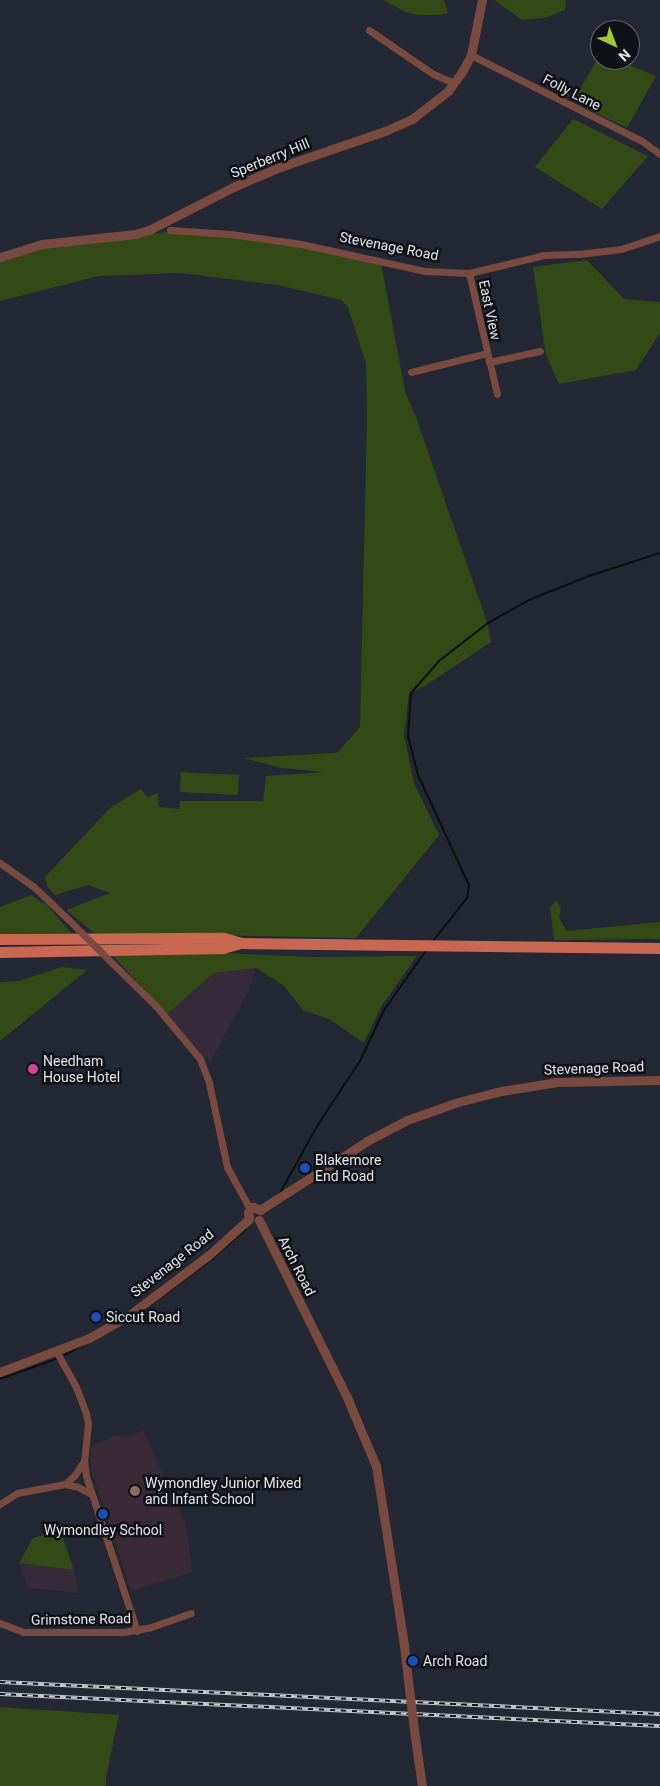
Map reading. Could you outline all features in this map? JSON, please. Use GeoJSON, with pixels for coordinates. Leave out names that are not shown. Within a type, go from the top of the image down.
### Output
{"type":"FeatureCollection","features":[{"type":"Feature","properties":{"kind":"main road"},"geometry":{"type":"LineString","coordinates":[[0,939],[224,938],[242,943],[660,948]]}},
{"type":"Feature","properties":{"kind":"main road"},"geometry":{"type":"LineString","coordinates":[[0,952],[223,948],[242,943]]}},
{"type":"Feature","properties":{"kind":"street","name":"Sperberry Hill"},"geometry":{"type":"LineString","coordinates":[[0,257],[42,244],[135,234],[149,230],[233,187],[280,167],[384,131],[412,118],[436,102],[454,83],[471,55],[482,0]]}},
{"type":"Feature","properties":{"kind":"street"},"geometry":{"type":"LineString","coordinates":[[369,30],[433,74],[454,83]]}},
{"type":"Feature","properties":{"kind":"street","name":"Folly Lane"},"geometry":{"type":"LineString","coordinates":[[471,55],[642,141],[660,154]]}},
{"type":"Feature","properties":{"kind":"street","name":"Stevenage Road"},"geometry":{"type":"LineString","coordinates":[[170,230],[230,234],[301,244],[424,271],[469,273],[544,255],[579,254],[621,249],[660,236]]}},
{"type":"Feature","properties":{"kind":"street","name":"East View"},"geometry":{"type":"LineString","coordinates":[[469,273],[497,394]]}},
{"type":"Feature","properties":{"kind":"street"},"geometry":{"type":"LineString","coordinates":[[489,362],[540,350]]}},
{"type":"Feature","properties":{"kind":"street"},"geometry":{"type":"LineString","coordinates":[[411,372],[486,353]]}},
{"type":"Feature","properties":{"kind":"street"},"geometry":{"type":"LineString","coordinates":[[0,863],[34,887],[72,923],[156,1006],[200,1059],[209,1083],[227,1167],[250,1209],[248,1212],[254,1220],[262,1213],[253,1207],[250,1209]]}},
{"type":"Feature","properties":{"kind":"street","name":"Stevenage Road"},"geometry":{"type":"LineString","coordinates":[[260,1210],[367,1141],[407,1120],[458,1102],[501,1091],[558,1082],[660,1080]]}},
{"type":"Feature","properties":{"kind":"street","name":"Stevenage Road"},"geometry":{"type":"LineString","coordinates":[[0,1372],[89,1338],[128,1316],[254,1220]]}},
{"type":"Feature","properties":{"kind":"street","name":"Arch Road"},"geometry":{"type":"LineString","coordinates":[[254,1220],[343,1387],[376,1466],[422,1786]]}},
{"type":"Feature","properties":{"kind":"street"},"geometry":{"type":"LineString","coordinates":[[56,1351],[76,1387],[86,1413],[88,1431],[84,1461],[91,1494],[137,1631]]}},
{"type":"Feature","properties":{"kind":"street"},"geometry":{"type":"LineString","coordinates":[[64,1484],[74,1476],[84,1461]]}},
{"type":"Feature","properties":{"kind":"street"},"geometry":{"type":"LineString","coordinates":[[0,1504],[18,1493],[64,1484],[78,1487],[91,1494]]}},
{"type":"Feature","properties":{"kind":"street","name":"Grimstone Road"},"geometry":{"type":"LineString","coordinates":[[0,1623],[23,1632],[137,1631],[191,1613]]}},
{"type":"Feature","properties":{"kind":"shaded area"},"geometry":{"type":"Polygon","coordinates":[[[256,968],[247,993],[211,1061],[206,1058],[202,1059],[166,1015],[214,973],[256,968]]]}},
{"type":"Feature","properties":{"kind":"shaded area","name":"Wymondley Junior Mixed and Infant School"},"geometry":{"type":"Polygon","coordinates":[[[143,1430],[185,1523],[193,1572],[131,1591],[91,1469],[91,1446],[114,1436],[127,1437],[143,1430]]]}},
{"type":"Feature","properties":{"kind":"shaded area"},"geometry":{"type":"Polygon","coordinates":[[[19,1563],[74,1570],[80,1593],[28,1588],[19,1563]]]}},
{"type":"Feature","properties":{"kind":"green space"},"geometry":{"type":"Polygon","coordinates":[[[383,0],[444,0],[448,13],[418,15],[405,12],[383,0]]]}},
{"type":"Feature","properties":{"kind":"green space"},"geometry":{"type":"Polygon","coordinates":[[[494,0],[566,0],[565,10],[544,18],[522,20],[494,0]]]}},
{"type":"Feature","properties":{"kind":"green space"},"geometry":{"type":"Polygon","coordinates":[[[591,70],[640,70],[656,76],[627,128],[573,102],[591,70]]]}},
{"type":"Feature","properties":{"kind":"green space"},"geometry":{"type":"Polygon","coordinates":[[[573,119],[648,156],[602,209],[535,167],[573,119]]]}},
{"type":"Feature","properties":{"kind":"green space"},"geometry":{"type":"Polygon","coordinates":[[[167,232],[230,236],[295,246],[381,263],[405,391],[417,420],[488,625],[491,642],[426,685],[409,694],[404,735],[414,783],[439,835],[356,938],[94,933],[66,910],[110,893],[88,885],[55,895],[47,886],[45,877],[110,808],[141,789],[147,797],[158,793],[159,807],[179,809],[180,801],[263,801],[266,776],[325,772],[282,768],[244,758],[337,753],[360,727],[367,416],[366,364],[348,307],[341,300],[278,285],[181,273],[99,276],[0,301],[0,261],[44,247],[167,232]]]}},
{"type":"Feature","properties":{"kind":"green space"},"geometry":{"type":"Polygon","coordinates":[[[587,260],[624,299],[660,302],[660,333],[636,370],[559,384],[546,355],[533,267],[587,260]]]}},
{"type":"Feature","properties":{"kind":"green space"},"geometry":{"type":"Polygon","coordinates":[[[181,772],[239,775],[238,795],[180,792],[181,772]]]}},
{"type":"Feature","properties":{"kind":"green space"},"geometry":{"type":"Polygon","coordinates":[[[31,895],[48,906],[71,933],[0,934],[0,907],[31,895]]]}},
{"type":"Feature","properties":{"kind":"green space"},"geometry":{"type":"Polygon","coordinates":[[[556,901],[561,908],[559,918],[567,931],[660,922],[660,939],[554,940],[550,907],[556,901]]]}},
{"type":"Feature","properties":{"kind":"green space"},"geometry":{"type":"Polygon","coordinates":[[[220,953],[314,957],[417,956],[381,1007],[364,1043],[329,1019],[303,1010],[283,985],[256,968],[214,973],[167,1014],[112,955],[220,953]]]}},
{"type":"Feature","properties":{"kind":"green space"},"geometry":{"type":"Polygon","coordinates":[[[62,967],[87,970],[0,1041],[0,982],[19,981],[62,967]]]}},
{"type":"Feature","properties":{"kind":"green space"},"geometry":{"type":"Polygon","coordinates":[[[60,1530],[74,1570],[19,1563],[33,1538],[60,1530]]]}},
{"type":"Feature","properties":{"kind":"green space"},"geometry":{"type":"Polygon","coordinates":[[[0,1707],[119,1715],[106,1777],[106,1786],[0,1786],[0,1707]]]}},
{"type":"Feature","properties":{"kind":"waterway"},"geometry":{"type":"LineString","coordinates":[[433,941],[467,898],[469,885],[418,775],[408,736],[411,693],[439,661],[488,623],[529,600],[589,576],[660,553]]}},
{"type":"Feature","properties":{"kind":"waterway"},"geometry":{"type":"LineString","coordinates":[[280,1193],[319,1123],[360,1061],[384,1010],[427,949]]}},
{"type":"Feature","properties":{"kind":"waterway"},"geometry":{"type":"LineString","coordinates":[[141,1312],[212,1259],[246,1229]]}},
{"type":"Feature","properties":{"kind":"waterway"},"geometry":{"type":"LineString","coordinates":[[65,1355],[87,1343]]}},
{"type":"Feature","properties":{"kind":"waterway"},"geometry":{"type":"LineString","coordinates":[[0,1379],[56,1359]]}},
{"type":"Feature","properties":{"kind":"railway"},"geometry":{"type":"LineString","coordinates":[[0,1682],[660,1714]]}},
{"type":"Feature","properties":{"kind":"railway"},"geometry":{"type":"LineString","coordinates":[[0,1694],[660,1726]]}},
{"type":"Feature","properties":{"kind":"place","name":"Needham House Hotel"},"geometry":{"type":"Point","coordinates":[33,1069]}},
{"type":"Feature","properties":{"kind":"place","name":"Blakemore End Road"},"geometry":{"type":"Point","coordinates":[305,1168]}},
{"type":"Feature","properties":{"kind":"place","name":"Siccut Road"},"geometry":{"type":"Point","coordinates":[96,1317]}},
{"type":"Feature","properties":{"kind":"place","name":"Wymondley Junior Mixed and Infant School"},"geometry":{"type":"Point","coordinates":[135,1491]}},
{"type":"Feature","properties":{"kind":"place","name":"Wymondley School"},"geometry":{"type":"Point","coordinates":[103,1514]}},
{"type":"Feature","properties":{"kind":"place","name":"Arch Road"},"geometry":{"type":"Point","coordinates":[413,1661]}}]}
